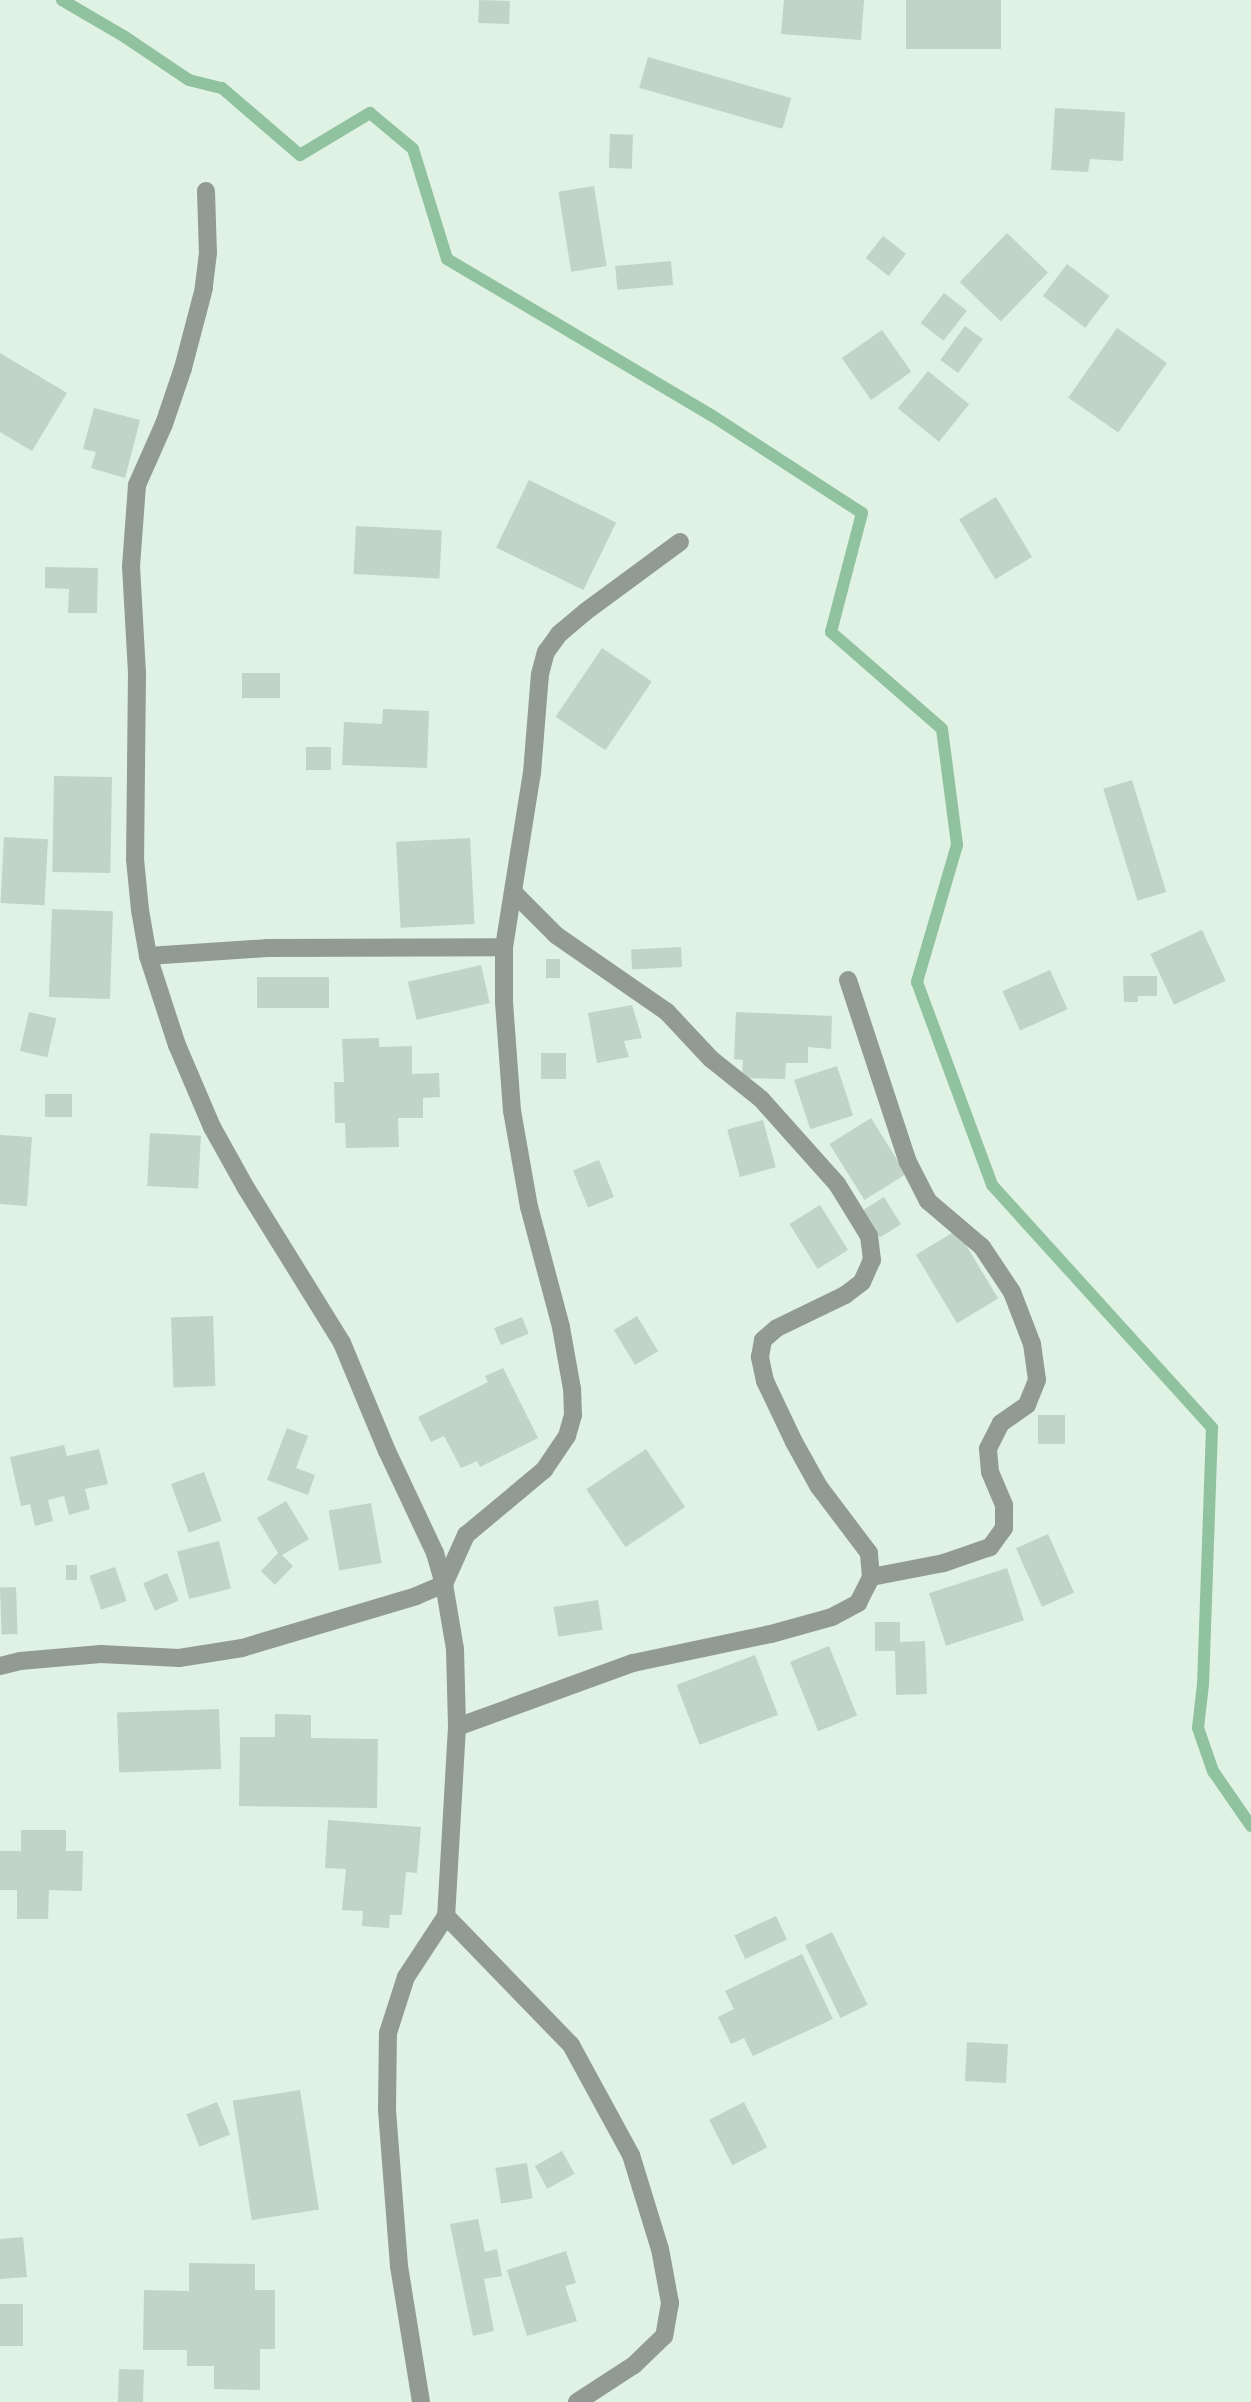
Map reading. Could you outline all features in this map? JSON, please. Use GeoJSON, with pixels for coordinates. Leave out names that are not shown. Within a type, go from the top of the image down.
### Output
{"type":"FeatureCollection","features":[{"type":"Feature","properties":{"kind":"street"},"geometry":{"type":"LineString","coordinates":[[206,191],[208,253],[204,288],[179,380],[137,485],[131,566],[137,673],[135,859],[148,956],[177,1045],[212,1127],[246,1188],[342,1343],[387,1451],[435,1553],[444,1584],[455,1649],[457,1727],[446,1916],[406,1977],[388,2033],[387,2110],[399,2266],[421,2402]]}},
{"type":"Feature","properties":{"kind":"street"},"geometry":{"type":"LineString","coordinates":[[0,1665],[88,1655],[179,1658],[242,1648],[351,1618],[444,1584],[466,1535],[544,1470],[567,1436],[573,1415],[572,1389],[561,1327],[529,1207],[512,1111],[504,1001],[504,947],[515,894],[532,773],[540,674],[546,652],[559,634],[680,542]]}},
{"type":"Feature","properties":{"kind":"street"},"geometry":{"type":"LineString","coordinates":[[457,1727],[633,1662],[771,1634],[832,1616],[858,1603],[871,1577],[869,1553],[819,1487],[765,1381],[760,1357],[763,1340],[777,1328],[845,1295],[862,1282],[872,1260],[869,1236],[837,1184],[761,1099],[711,1059],[667,1012],[556,935],[515,894]]}},
{"type":"Feature","properties":{"kind":"street"},"geometry":{"type":"LineString","coordinates":[[148,956],[267,948],[504,947]]}},
{"type":"Feature","properties":{"kind":"street"},"geometry":{"type":"LineString","coordinates":[[848,980],[908,1162],[928,1201],[982,1247],[1012,1292],[1032,1344],[1037,1380],[1027,1405],[1001,1423],[988,1449],[990,1472],[1004,1505],[1004,1528],[990,1548],[944,1563],[871,1577]]}},
{"type":"Feature","properties":{"kind":"street"},"geometry":{"type":"LineString","coordinates":[[446,1916],[571,2046],[631,2155],[660,2249],[670,2303],[664,2336],[635,2365],[577,2402]]}},
{"type":"Feature","properties":{"kind":"building"},"geometry":{"type":"Polygon","coordinates":[[[479,0],[510,1],[509,24],[478,23],[479,0]]]}},
{"type":"Feature","properties":{"kind":"building"},"geometry":{"type":"Polygon","coordinates":[[[784,0],[864,0],[861,40],[781,34],[784,0]]]}},
{"type":"Feature","properties":{"kind":"building"},"geometry":{"type":"Polygon","coordinates":[[[906,0],[1001,0],[1001,49],[906,49],[906,0]]]}},
{"type":"Feature","properties":{"kind":"building"},"geometry":{"type":"Polygon","coordinates":[[[648,57],[791,98],[782,129],[639,88],[648,57]]]}},
{"type":"Feature","properties":{"kind":"building"},"geometry":{"type":"Polygon","coordinates":[[[1055,108],[1125,112],[1123,161],[1090,159],[1088,172],[1051,170],[1055,108]]]}},
{"type":"Feature","properties":{"kind":"building"},"geometry":{"type":"Polygon","coordinates":[[[610,134],[633,135],[632,169],[609,168],[610,134]]]}},
{"type":"Feature","properties":{"kind":"building"},"geometry":{"type":"Polygon","coordinates":[[[594,186],[607,266],[571,272],[558,192],[594,186]]]}},
{"type":"Feature","properties":{"kind":"building"},"geometry":{"type":"Polygon","coordinates":[[[1007,233],[1048,273],[1001,322],[960,282],[1007,233]]]}},
{"type":"Feature","properties":{"kind":"building"},"geometry":{"type":"Polygon","coordinates":[[[883,236],[906,254],[889,276],[866,258],[883,236]]]}},
{"type":"Feature","properties":{"kind":"building"},"geometry":{"type":"Polygon","coordinates":[[[671,261],[673,285],[617,290],[615,266],[671,261]]]}},
{"type":"Feature","properties":{"kind":"building"},"geometry":{"type":"Polygon","coordinates":[[[1067,264],[1109,296],[1085,328],[1043,296],[1067,264]]]}},
{"type":"Feature","properties":{"kind":"building"},"geometry":{"type":"Polygon","coordinates":[[[944,293],[967,311],[943,341],[921,323],[944,293]]]}},
{"type":"Feature","properties":{"kind":"building"},"geometry":{"type":"Polygon","coordinates":[[[965,326],[983,339],[958,373],[940,360],[965,326]]]}},
{"type":"Feature","properties":{"kind":"building"},"geometry":{"type":"Polygon","coordinates":[[[1117,328],[1167,363],[1118,433],[1068,398],[1117,328]]]}},
{"type":"Feature","properties":{"kind":"building"},"geometry":{"type":"Polygon","coordinates":[[[882,330],[911,372],[871,400],[842,358],[882,330]]]}},
{"type":"Feature","properties":{"kind":"building"},"geometry":{"type":"Polygon","coordinates":[[[0,353],[67,393],[32,451],[0,432],[0,353]]]}},
{"type":"Feature","properties":{"kind":"building"},"geometry":{"type":"Polygon","coordinates":[[[928,371],[969,404],[939,442],[898,408],[928,371]]]}},
{"type":"Feature","properties":{"kind":"building"},"geometry":{"type":"Polygon","coordinates":[[[94,408],[140,420],[125,478],[91,468],[96,452],[83,449],[94,408]]]}},
{"type":"Feature","properties":{"kind":"building"},"geometry":{"type":"Polygon","coordinates":[[[529,480],[616,523],[583,590],[496,547],[529,480]]]}},
{"type":"Feature","properties":{"kind":"building"},"geometry":{"type":"Polygon","coordinates":[[[996,497],[1032,557],[995,579],[959,519],[996,497]]]}},
{"type":"Feature","properties":{"kind":"building"},"geometry":{"type":"Polygon","coordinates":[[[356,526],[442,531],[439,578],[353,574],[356,526]]]}},
{"type":"Feature","properties":{"kind":"building"},"geometry":{"type":"Polygon","coordinates":[[[45,567],[98,568],[97,613],[68,613],[69,589],[45,588],[45,567]]]}},
{"type":"Feature","properties":{"kind":"building"},"geometry":{"type":"Polygon","coordinates":[[[602,648],[652,682],[605,750],[556,717],[602,648]]]}},
{"type":"Feature","properties":{"kind":"building"},"geometry":{"type":"Polygon","coordinates":[[[242,673],[280,673],[280,698],[242,698],[242,673]]]}},
{"type":"Feature","properties":{"kind":"building"},"geometry":{"type":"Polygon","coordinates":[[[383,709],[429,711],[427,768],[342,765],[344,722],[382,724],[383,709]]]}},
{"type":"Feature","properties":{"kind":"building"},"geometry":{"type":"Polygon","coordinates":[[[306,747],[331,747],[331,770],[306,770],[306,747]]]}},
{"type":"Feature","properties":{"kind":"building"},"geometry":{"type":"Polygon","coordinates":[[[54,776],[112,777],[110,873],[52,872],[54,776]]]}},
{"type":"Feature","properties":{"kind":"building"},"geometry":{"type":"Polygon","coordinates":[[[1132,780],[1166,892],[1138,901],[1103,789],[1132,780]]]}},
{"type":"Feature","properties":{"kind":"building"},"geometry":{"type":"Polygon","coordinates":[[[4,837],[48,839],[44,905],[1,903],[4,837]]]}},
{"type":"Feature","properties":{"kind":"building"},"geometry":{"type":"Polygon","coordinates":[[[470,838],[475,924],[401,928],[396,842],[470,838]]]}},
{"type":"Feature","properties":{"kind":"building"},"geometry":{"type":"Polygon","coordinates":[[[52,909],[113,911],[110,999],[49,997],[52,909]]]}},
{"type":"Feature","properties":{"kind":"building"},"geometry":{"type":"Polygon","coordinates":[[[1202,930],[1226,981],[1174,1005],[1150,954],[1202,930]]]}},
{"type":"Feature","properties":{"kind":"building"},"geometry":{"type":"Polygon","coordinates":[[[681,947],[682,967],[632,970],[631,950],[681,947]]]}},
{"type":"Feature","properties":{"kind":"building"},"geometry":{"type":"Polygon","coordinates":[[[546,959],[560,959],[560,978],[546,978],[546,959]]]}},
{"type":"Feature","properties":{"kind":"building"},"geometry":{"type":"Polygon","coordinates":[[[481,965],[490,1003],[417,1020],[408,982],[481,965]]]}},
{"type":"Feature","properties":{"kind":"building"},"geometry":{"type":"Polygon","coordinates":[[[1050,970],[1067,1009],[1020,1030],[1002,991],[1050,970]]]}},
{"type":"Feature","properties":{"kind":"building"},"geometry":{"type":"Polygon","coordinates":[[[1123,976],[1157,976],[1157,996],[1138,996],[1138,1002],[1124,1002],[1123,976]]]}},
{"type":"Feature","properties":{"kind":"building"},"geometry":{"type":"Polygon","coordinates":[[[257,977],[329,977],[329,1008],[257,1008],[257,977]]]}},
{"type":"Feature","properties":{"kind":"building"},"geometry":{"type":"Polygon","coordinates":[[[632,1005],[642,1038],[624,1041],[629,1057],[597,1063],[588,1013],[632,1005]]]}},
{"type":"Feature","properties":{"kind":"building"},"geometry":{"type":"Polygon","coordinates":[[[29,1012],[56,1018],[47,1057],[20,1051],[29,1012]]]}},
{"type":"Feature","properties":{"kind":"building"},"geometry":{"type":"Polygon","coordinates":[[[736,1012],[832,1016],[831,1049],[808,1047],[808,1063],[786,1063],[785,1079],[742,1078],[743,1060],[734,1059],[736,1012]]]}},
{"type":"Feature","properties":{"kind":"building"},"geometry":{"type":"Polygon","coordinates":[[[379,1038],[379,1047],[412,1046],[412,1074],[439,1073],[440,1097],[423,1098],[423,1118],[398,1118],[399,1147],[346,1148],[345,1123],[335,1123],[334,1082],[344,1082],[342,1039],[379,1038]]]}},
{"type":"Feature","properties":{"kind":"building"},"geometry":{"type":"Polygon","coordinates":[[[541,1053],[566,1053],[566,1079],[541,1079],[541,1053]]]}},
{"type":"Feature","properties":{"kind":"building"},"geometry":{"type":"Polygon","coordinates":[[[837,1066],[853,1115],[810,1129],[794,1080],[837,1066]]]}},
{"type":"Feature","properties":{"kind":"building"},"geometry":{"type":"Polygon","coordinates":[[[45,1094],[72,1094],[72,1117],[45,1117],[45,1094]]]}},
{"type":"Feature","properties":{"kind":"building"},"geometry":{"type":"Polygon","coordinates":[[[871,1118],[906,1174],[864,1200],[829,1144],[871,1118]]]}},
{"type":"Feature","properties":{"kind":"building"},"geometry":{"type":"Polygon","coordinates":[[[763,1120],[776,1167],[740,1177],[727,1130],[763,1120]]]}},
{"type":"Feature","properties":{"kind":"building"},"geometry":{"type":"Polygon","coordinates":[[[150,1133],[201,1136],[198,1189],[147,1186],[150,1133]]]}},
{"type":"Feature","properties":{"kind":"building"},"geometry":{"type":"Polygon","coordinates":[[[0,1135],[32,1137],[27,1206],[0,1204],[0,1135]]]}},
{"type":"Feature","properties":{"kind":"building"},"geometry":{"type":"Polygon","coordinates":[[[599,1160],[614,1197],[588,1208],[573,1170],[599,1160]]]}},
{"type":"Feature","properties":{"kind":"building"},"geometry":{"type":"Polygon","coordinates":[[[884,1197],[901,1224],[880,1237],[863,1210],[884,1197]]]}},
{"type":"Feature","properties":{"kind":"building"},"geometry":{"type":"Polygon","coordinates":[[[820,1205],[848,1250],[818,1269],[789,1224],[820,1205]]]}},
{"type":"Feature","properties":{"kind":"building"},"geometry":{"type":"Polygon","coordinates":[[[957,1230],[998,1299],[957,1323],[916,1255],[957,1230]]]}},
{"type":"Feature","properties":{"kind":"building"},"geometry":{"type":"Polygon","coordinates":[[[213,1316],[215,1386],[173,1387],[171,1317],[213,1316]]]}},
{"type":"Feature","properties":{"kind":"building"},"geometry":{"type":"Polygon","coordinates":[[[637,1316],[658,1351],[635,1365],[614,1330],[637,1316]]]}},
{"type":"Feature","properties":{"kind":"building"},"geometry":{"type":"Polygon","coordinates":[[[522,1317],[529,1334],[501,1345],[494,1328],[522,1317]]]}},
{"type":"Feature","properties":{"kind":"building"},"geometry":{"type":"Polygon","coordinates":[[[503,1368],[538,1438],[480,1467],[477,1461],[461,1468],[444,1436],[431,1442],[418,1417],[488,1382],[485,1376],[503,1368]]]}},
{"type":"Feature","properties":{"kind":"building"},"geometry":{"type":"Polygon","coordinates":[[[1038,1415],[1065,1415],[1065,1444],[1038,1444],[1038,1415]]]}},
{"type":"Feature","properties":{"kind":"building"},"geometry":{"type":"Polygon","coordinates":[[[287,1428],[308,1436],[296,1468],[315,1475],[308,1495],[267,1480],[287,1428]]]}},
{"type":"Feature","properties":{"kind":"building"},"geometry":{"type":"Polygon","coordinates":[[[64,1445],[67,1456],[99,1449],[108,1484],[85,1489],[90,1509],[69,1515],[64,1496],[48,1500],[53,1521],[35,1526],[30,1504],[21,1506],[10,1457],[64,1445]]]}},
{"type":"Feature","properties":{"kind":"building"},"geometry":{"type":"Polygon","coordinates":[[[646,1449],[685,1507],[625,1547],[586,1489],[646,1449]]]}},
{"type":"Feature","properties":{"kind":"building"},"geometry":{"type":"Polygon","coordinates":[[[204,1472],[222,1521],[189,1533],[171,1484],[204,1472]]]}},
{"type":"Feature","properties":{"kind":"building"},"geometry":{"type":"Polygon","coordinates":[[[286,1501],[309,1539],[282,1555],[293,1566],[275,1585],[261,1571],[278,1553],[257,1518],[286,1501]]]}},
{"type":"Feature","properties":{"kind":"building"},"geometry":{"type":"Polygon","coordinates":[[[371,1503],[382,1563],[339,1571],[329,1510],[371,1503]]]}},
{"type":"Feature","properties":{"kind":"building"},"geometry":{"type":"Polygon","coordinates":[[[1048,1534],[1074,1592],[1042,1607],[1016,1548],[1048,1534]]]}},
{"type":"Feature","properties":{"kind":"building"},"geometry":{"type":"Polygon","coordinates":[[[219,1541],[231,1589],[189,1599],[177,1551],[219,1541]]]}},
{"type":"Feature","properties":{"kind":"building"},"geometry":{"type":"Polygon","coordinates":[[[66,1565],[77,1565],[77,1580],[66,1580],[66,1565]]]}},
{"type":"Feature","properties":{"kind":"building"},"geometry":{"type":"Polygon","coordinates":[[[115,1567],[127,1601],[101,1610],[89,1576],[115,1567]]]}},
{"type":"Feature","properties":{"kind":"building"},"geometry":{"type":"Polygon","coordinates":[[[1007,1568],[1024,1620],[946,1646],[929,1593],[1007,1568]]]}},
{"type":"Feature","properties":{"kind":"building"},"geometry":{"type":"Polygon","coordinates":[[[167,1573],[179,1601],[155,1611],[143,1583],[167,1573]]]}},
{"type":"Feature","properties":{"kind":"building"},"geometry":{"type":"Polygon","coordinates":[[[16,1587],[18,1634],[2,1635],[0,1588],[16,1587]]]}},
{"type":"Feature","properties":{"kind":"building"},"geometry":{"type":"Polygon","coordinates":[[[598,1600],[603,1630],[558,1637],[554,1607],[598,1600]]]}},
{"type":"Feature","properties":{"kind":"building"},"geometry":{"type":"Polygon","coordinates":[[[875,1622],[900,1622],[900,1642],[925,1641],[927,1694],[896,1695],[895,1651],[875,1651],[875,1622]]]}},
{"type":"Feature","properties":{"kind":"building"},"geometry":{"type":"Polygon","coordinates":[[[829,1646],[857,1716],[818,1731],[790,1662],[829,1646]]]}},
{"type":"Feature","properties":{"kind":"building"},"geometry":{"type":"Polygon","coordinates":[[[755,1655],[778,1715],[700,1745],[677,1685],[755,1655]]]}},
{"type":"Feature","properties":{"kind":"building"},"geometry":{"type":"Polygon","coordinates":[[[219,1709],[221,1769],[119,1773],[117,1713],[219,1709]]]}},
{"type":"Feature","properties":{"kind":"building"},"geometry":{"type":"Polygon","coordinates":[[[275,1714],[311,1715],[311,1738],[378,1739],[377,1808],[239,1806],[240,1737],[275,1737],[275,1714]]]}},
{"type":"Feature","properties":{"kind":"building"},"geometry":{"type":"Polygon","coordinates":[[[328,1820],[421,1827],[417,1873],[406,1872],[402,1915],[390,1915],[389,1928],[362,1926],[363,1911],[342,1910],[346,1869],[325,1868],[328,1820]]]}},
{"type":"Feature","properties":{"kind":"building"},"geometry":{"type":"Polygon","coordinates":[[[21,1830],[66,1830],[66,1851],[83,1851],[82,1891],[49,1890],[48,1919],[17,1919],[17,1890],[0,1890],[0,1851],[21,1851],[21,1830]]]}},
{"type":"Feature","properties":{"kind":"building"},"geometry":{"type":"Polygon","coordinates":[[[776,1916],[787,1940],[745,1959],[734,1935],[776,1916]]]}},
{"type":"Feature","properties":{"kind":"building"},"geometry":{"type":"Polygon","coordinates":[[[832,1932],[868,2005],[841,2018],[805,1945],[832,1932]]]}},
{"type":"Feature","properties":{"kind":"building"},"geometry":{"type":"Polygon","coordinates":[[[802,1954],[833,2019],[753,2056],[744,2038],[731,2044],[718,2017],[734,2009],[725,1991],[802,1954]]]}},
{"type":"Feature","properties":{"kind":"building"},"geometry":{"type":"Polygon","coordinates":[[[967,2042],[1008,2044],[1006,2083],[965,2081],[967,2042]]]}},
{"type":"Feature","properties":{"kind":"building"},"geometry":{"type":"Polygon","coordinates":[[[300,2090],[319,2210],[252,2220],[233,2101],[300,2090]]]}},
{"type":"Feature","properties":{"kind":"building"},"geometry":{"type":"Polygon","coordinates":[[[217,2102],[230,2134],[200,2147],[186,2114],[217,2102]]]}},
{"type":"Feature","properties":{"kind":"building"},"geometry":{"type":"Polygon","coordinates":[[[744,2102],[767,2147],[732,2165],[709,2120],[744,2102]]]}},
{"type":"Feature","properties":{"kind":"building"},"geometry":{"type":"Polygon","coordinates":[[[562,2151],[575,2174],[547,2189],[535,2166],[562,2151]]]}},
{"type":"Feature","properties":{"kind":"building"},"geometry":{"type":"Polygon","coordinates":[[[527,2163],[533,2199],[501,2204],[495,2168],[527,2163]]]}},
{"type":"Feature","properties":{"kind":"building"},"geometry":{"type":"Polygon","coordinates":[[[478,2219],[485,2252],[497,2249],[502,2276],[484,2279],[494,2331],[473,2336],[450,2224],[478,2219]]]}},
{"type":"Feature","properties":{"kind":"building"},"geometry":{"type":"Polygon","coordinates":[[[23,2237],[27,2277],[0,2279],[0,2239],[23,2237]]]}},
{"type":"Feature","properties":{"kind":"building"},"geometry":{"type":"Polygon","coordinates":[[[566,2251],[576,2283],[565,2286],[577,2321],[527,2336],[507,2270],[566,2251]]]}},
{"type":"Feature","properties":{"kind":"building"},"geometry":{"type":"Polygon","coordinates":[[[189,2263],[255,2264],[255,2290],[275,2290],[275,2349],[260,2349],[260,2390],[214,2389],[214,2366],[187,2366],[187,2350],[143,2350],[144,2290],[189,2291],[189,2263]]]}},
{"type":"Feature","properties":{"kind":"building"},"geometry":{"type":"Polygon","coordinates":[[[0,2304],[23,2304],[23,2346],[0,2346],[0,2304]]]}},
{"type":"Feature","properties":{"kind":"building"},"geometry":{"type":"Polygon","coordinates":[[[119,2369],[144,2370],[143,2402],[118,2402],[119,2369]]]}},
{"type":"Feature","properties":{"kind":"waterway"},"geometry":{"type":"LineString","coordinates":[[62,0],[125,37],[189,80],[222,88],[300,155],[370,113],[413,149],[447,259],[711,415],[862,513],[831,632],[942,729],[957,845],[917,982],[992,1185],[1212,1428],[1203,1684],[1198,1728],[1213,1771],[1251,1826]]}}]}
